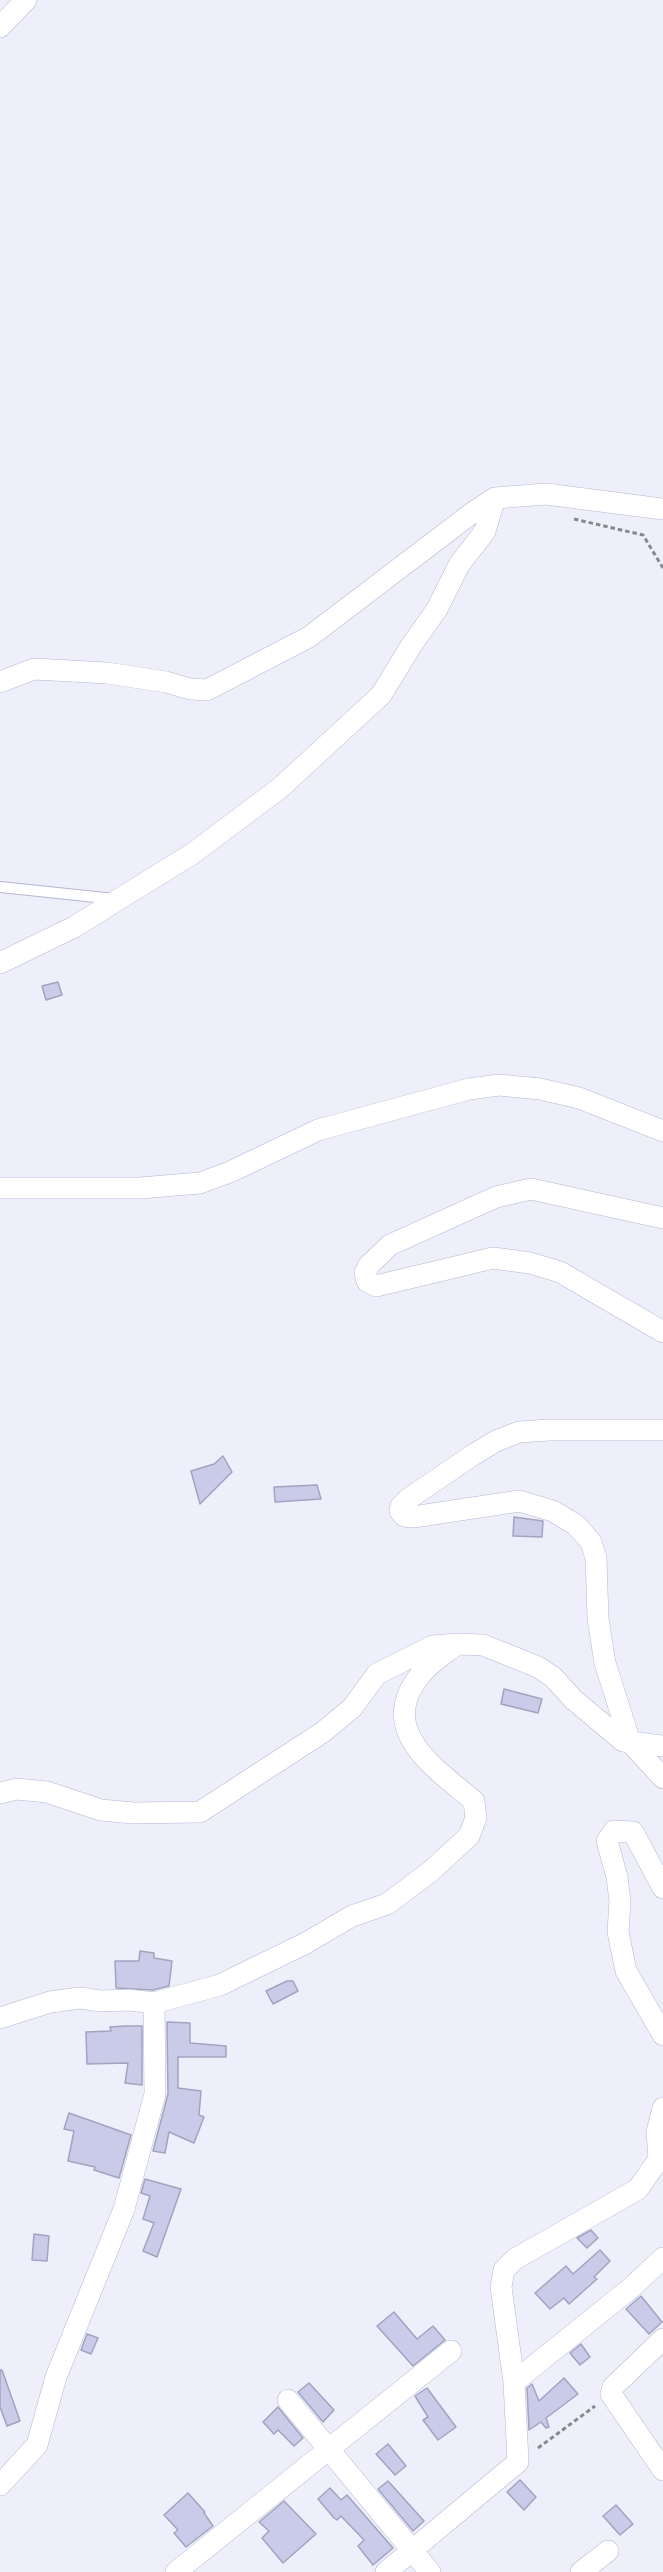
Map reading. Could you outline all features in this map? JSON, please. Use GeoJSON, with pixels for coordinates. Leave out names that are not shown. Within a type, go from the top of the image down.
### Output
{"type":"FeatureCollection","features":[{"type":"Feature","properties":{"kind":"street"},"geometry":{"type":"LineString","coordinates":[[0,27],[26,0]]}},
{"type":"Feature","properties":{"kind":"street"},"geometry":{"type":"LineString","coordinates":[[0,682],[34,669],[107,673],[166,682],[190,689],[207,690],[309,637],[495,498],[546,494],[663,509]]}},
{"type":"Feature","properties":{"kind":"street"},"geometry":{"type":"LineString","coordinates":[[0,963],[74,927],[192,854],[280,788],[381,695],[436,609],[459,565],[485,531],[495,498]]}},
{"type":"Feature","properties":{"kind":"street"},"geometry":{"type":"LineString","coordinates":[[0,1188],[140,1188],[200,1183],[230,1172],[318,1130],[469,1089],[499,1085],[540,1089],[579,1098],[663,1131]]}},
{"type":"Feature","properties":{"kind":"street"},"geometry":{"type":"LineString","coordinates":[[663,1218],[531,1189],[496,1197],[390,1245],[369,1265],[365,1273],[367,1281],[376,1286],[493,1258],[530,1263],[560,1272],[663,1332]]}},
{"type":"Feature","properties":{"kind":"street"},"geometry":{"type":"LineString","coordinates":[[663,1430],[519,1432],[496,1441],[473,1455],[408,1499],[401,1506],[400,1511],[404,1516],[413,1517],[519,1501],[553,1511],[576,1525],[591,1542],[596,1558],[598,1619],[605,1663],[630,1742],[663,1778]]}},
{"type":"Feature","properties":{"kind":"street"},"geometry":{"type":"LineString","coordinates":[[0,2018],[50,2002],[80,1998],[154,2003],[220,1985],[306,1943],[352,1916],[387,1904],[431,1870],[469,1836],[476,1818],[474,1801],[421,1756],[408,1732],[404,1714],[408,1697],[422,1673],[457,1644]]}},
{"type":"Feature","properties":{"kind":"street"},"geometry":{"type":"LineString","coordinates":[[0,1793],[17,1789],[47,1792],[101,1810],[133,1813],[200,1812],[323,1732],[352,1708],[376,1674],[433,1646],[457,1644],[483,1645],[538,1667],[553,1677],[574,1700],[623,1741],[663,1746]]}},
{"type":"Feature","properties":{"kind":"street"},"geometry":{"type":"LineString","coordinates":[[663,1888],[633,1832],[614,1831],[607,1841],[617,1877],[620,1901],[618,1932],[626,1971],[663,2035]]}},
{"type":"Feature","properties":{"kind":"street"},"geometry":{"type":"LineString","coordinates":[[0,2484],[38,2445],[56,2377],[124,2209],[155,2094],[154,2003]]}},
{"type":"Feature","properties":{"kind":"street"},"geometry":{"type":"LineString","coordinates":[[386,2572],[518,2462],[514,2382],[501,2287],[504,2270],[515,2259],[638,2189],[658,2159],[657,2132],[662,2113]]}},
{"type":"Feature","properties":{"kind":"street"},"geometry":{"type":"LineString","coordinates":[[514,2382],[632,2287],[663,2258]]}},
{"type":"Feature","properties":{"kind":"street"},"geometry":{"type":"LineString","coordinates":[[663,2339],[613,2387],[611,2394],[663,2469]]}},
{"type":"Feature","properties":{"kind":"street"},"geometry":{"type":"LineString","coordinates":[[177,2572],[451,2351]]}},
{"type":"Feature","properties":{"kind":"street"},"geometry":{"type":"LineString","coordinates":[[288,2400],[430,2572]]}},
{"type":"Feature","properties":{"kind":"street"},"geometry":{"type":"LineString","coordinates":[[581,2572],[608,2551]]}},
{"type":"Feature","properties":{"kind":"lane"},"geometry":{"type":"LineString","coordinates":[[0,887],[118,900]]}},
{"type":"Feature","properties":{"kind":"path"},"geometry":{"type":"LineString","coordinates":[[572,518],[643,535],[663,568]]}},
{"type":"Feature","properties":{"kind":"path"},"geometry":{"type":"LineString","coordinates":[[518,2462],[611,2394]]}},
{"type":"Feature","properties":{"kind":"building"},"geometry":{"type":"Polygon","coordinates":[[[58,982],[62,995],[46,1000],[42,986],[58,982]]]}},
{"type":"Feature","properties":{"kind":"building"},"geometry":{"type":"Polygon","coordinates":[[[223,1456],[232,1472],[200,1504],[191,1471],[214,1464],[223,1456]]]}},
{"type":"Feature","properties":{"kind":"building"},"geometry":{"type":"Polygon","coordinates":[[[317,1485],[321,1499],[275,1502],[274,1487],[317,1485]]]}},
{"type":"Feature","properties":{"kind":"building"},"geometry":{"type":"Polygon","coordinates":[[[514,1517],[543,1521],[542,1537],[513,1536],[514,1517]]]}},
{"type":"Feature","properties":{"kind":"building"},"geometry":{"type":"Polygon","coordinates":[[[504,1689],[542,1699],[538,1713],[501,1704],[504,1689]]]}},
{"type":"Feature","properties":{"kind":"building"},"geometry":{"type":"Polygon","coordinates":[[[140,1951],[154,1953],[154,1958],[172,1961],[169,1986],[153,1990],[116,1988],[115,1961],[139,1961],[140,1951]]]}},
{"type":"Feature","properties":{"kind":"building"},"geometry":{"type":"Polygon","coordinates":[[[287,1981],[293,1981],[298,1991],[273,2004],[266,1991],[287,1981]]]}},
{"type":"Feature","properties":{"kind":"building"},"geometry":{"type":"Polygon","coordinates":[[[167,2022],[190,2023],[190,2043],[226,2046],[226,2057],[178,2057],[178,2088],[201,2091],[199,2115],[204,2117],[194,2143],[169,2132],[165,2153],[153,2151],[168,2094],[167,2022]]]}},
{"type":"Feature","properties":{"kind":"building"},"geometry":{"type":"Polygon","coordinates":[[[142,2026],[142,2085],[125,2083],[128,2063],[87,2064],[86,2032],[111,2031],[110,2027],[142,2026]]]}},
{"type":"Feature","properties":{"kind":"building"},"geometry":{"type":"Polygon","coordinates":[[[69,2113],[131,2135],[119,2178],[94,2170],[95,2167],[68,2161],[74,2131],[64,2129],[69,2113]]]}},
{"type":"Feature","properties":{"kind":"building"},"geometry":{"type":"Polygon","coordinates":[[[145,2179],[181,2189],[157,2257],[143,2251],[154,2223],[143,2219],[150,2196],[141,2193],[145,2179]]]}},
{"type":"Feature","properties":{"kind":"building"},"geometry":{"type":"Polygon","coordinates":[[[591,2230],[598,2238],[587,2248],[577,2238],[591,2230]]]}},
{"type":"Feature","properties":{"kind":"building"},"geometry":{"type":"Polygon","coordinates":[[[34,2234],[49,2236],[47,2261],[32,2260],[34,2234]]]}},
{"type":"Feature","properties":{"kind":"building"},"geometry":{"type":"Polygon","coordinates":[[[600,2250],[610,2261],[594,2277],[597,2279],[569,2304],[564,2298],[550,2309],[535,2293],[566,2266],[573,2274],[600,2250]]]}},
{"type":"Feature","properties":{"kind":"building"},"geometry":{"type":"Polygon","coordinates":[[[641,2296],[662,2322],[649,2334],[626,2309],[641,2296]]]}},
{"type":"Feature","properties":{"kind":"building"},"geometry":{"type":"Polygon","coordinates":[[[394,2312],[417,2339],[433,2326],[445,2340],[413,2366],[377,2326],[394,2312]]]}},
{"type":"Feature","properties":{"kind":"building"},"geometry":{"type":"Polygon","coordinates":[[[87,2334],[98,2338],[91,2354],[81,2350],[87,2334]]]}},
{"type":"Feature","properties":{"kind":"building"},"geometry":{"type":"Polygon","coordinates":[[[581,2344],[590,2357],[580,2365],[570,2353],[581,2344]]]}},
{"type":"Feature","properties":{"kind":"building"},"geometry":{"type":"Polygon","coordinates":[[[0,2370],[2,2370],[20,2421],[7,2426],[0,2407],[0,2370]]]}},
{"type":"Feature","properties":{"kind":"building"},"geometry":{"type":"Polygon","coordinates":[[[564,2378],[578,2394],[546,2418],[549,2427],[546,2428],[541,2422],[529,2430],[527,2388],[532,2384],[539,2401],[564,2378]]]}},
{"type":"Feature","properties":{"kind":"building"},"geometry":{"type":"Polygon","coordinates":[[[309,2383],[334,2410],[323,2422],[298,2392],[309,2383]]]}},
{"type":"Feature","properties":{"kind":"building"},"geometry":{"type":"Polygon","coordinates":[[[427,2388],[456,2427],[438,2440],[423,2420],[428,2417],[415,2396],[427,2388]]]}},
{"type":"Feature","properties":{"kind":"building"},"geometry":{"type":"Polygon","coordinates":[[[278,2407],[303,2438],[294,2446],[278,2430],[274,2434],[263,2422],[278,2407]]]}},
{"type":"Feature","properties":{"kind":"building"},"geometry":{"type":"Polygon","coordinates":[[[388,2444],[406,2466],[395,2475],[376,2454],[388,2444]]]}},
{"type":"Feature","properties":{"kind":"building"},"geometry":{"type":"Polygon","coordinates":[[[520,2480],[536,2497],[524,2510],[507,2492],[520,2480]]]}},
{"type":"Feature","properties":{"kind":"building"},"geometry":{"type":"Polygon","coordinates":[[[388,2481],[424,2521],[413,2531],[378,2489],[388,2481]]]}},
{"type":"Feature","properties":{"kind":"building"},"geometry":{"type":"Polygon","coordinates":[[[330,2488],[341,2500],[347,2495],[393,2548],[373,2565],[358,2546],[364,2540],[341,2516],[337,2520],[334,2518],[318,2499],[330,2488]]]}},
{"type":"Feature","properties":{"kind":"building"},"geometry":{"type":"Polygon","coordinates":[[[188,2493],[205,2512],[213,2526],[186,2547],[174,2533],[178,2530],[164,2515],[188,2493]]]}},
{"type":"Feature","properties":{"kind":"building"},"geometry":{"type":"Polygon","coordinates":[[[284,2501],[316,2534],[283,2563],[262,2538],[269,2531],[259,2522],[284,2501]]]}},
{"type":"Feature","properties":{"kind":"building"},"geometry":{"type":"Polygon","coordinates":[[[616,2505],[633,2524],[620,2535],[603,2516],[616,2505]]]}}]}
